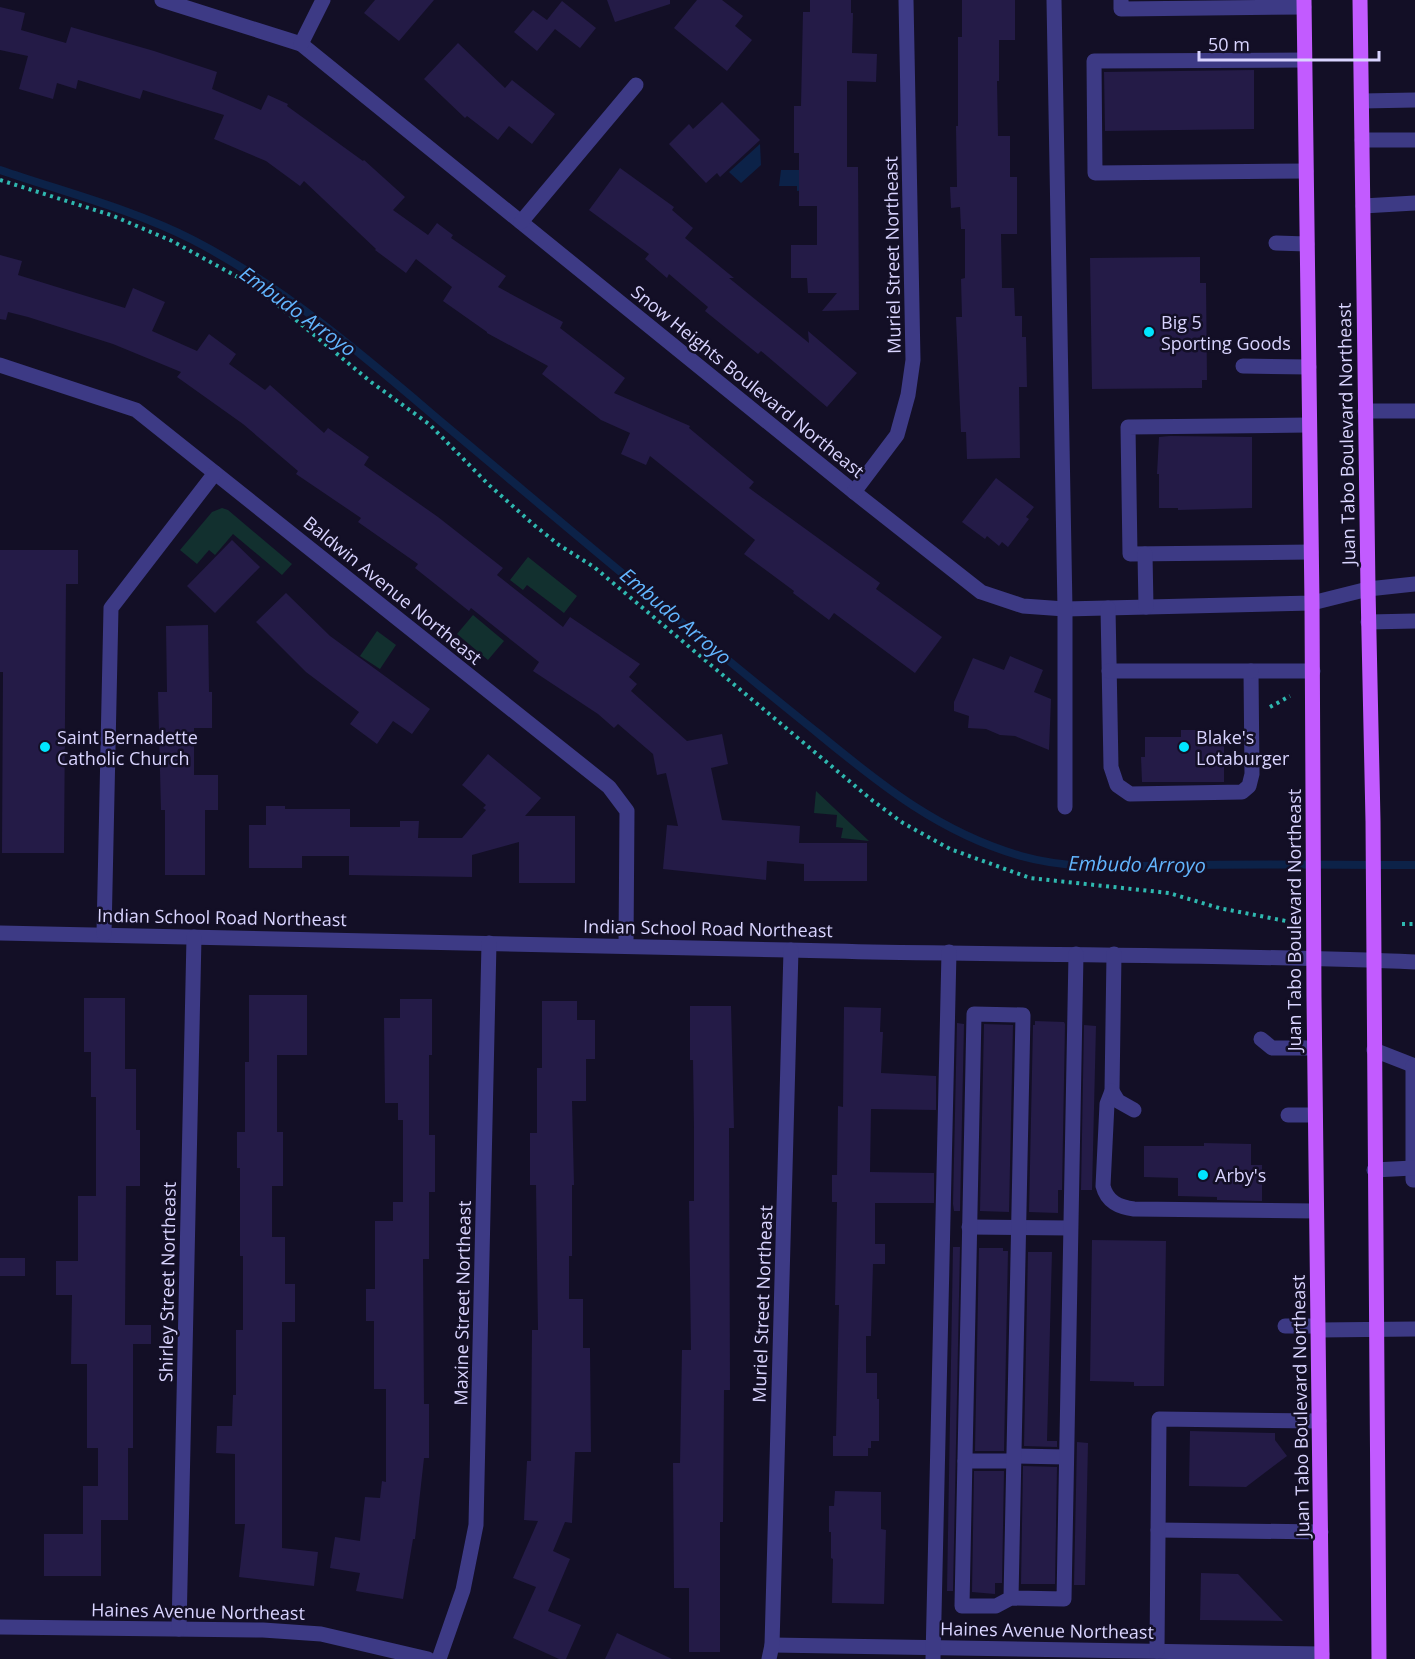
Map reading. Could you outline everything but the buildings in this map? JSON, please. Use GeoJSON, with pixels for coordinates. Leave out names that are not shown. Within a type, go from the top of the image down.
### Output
{"type":"FeatureCollection","features":[{"type":"Feature","properties":{"kind":"main road","name":"Juan Tabo Boulevard Northeast"},"geometry":{"type":"LineString","coordinates":[[1360,0],[1368,622],[1373,821],[1379,1659]]}},
{"type":"Feature","properties":{"kind":"main road","name":"Juan Tabo Boulevard Northeast"},"geometry":{"type":"LineString","coordinates":[[1304,3],[1322,1656]]}},
{"type":"Feature","properties":{"kind":"street","name":"Snow Heights Boulevard Northeast"},"geometry":{"type":"LineString","coordinates":[[162,0],[301,44],[854,492],[981,592],[1023,606],[1065,609],[1312,603],[1368,589],[1415,584]]}},
{"type":"Feature","properties":{"kind":"street"},"geometry":{"type":"LineString","coordinates":[[301,44],[323,0]]}},
{"type":"Feature","properties":{"kind":"street","name":"Muriel Street Northeast"},"geometry":{"type":"LineString","coordinates":[[854,492],[897,435],[908,395],[913,360],[906,0]]}},
{"type":"Feature","properties":{"kind":"street"},"geometry":{"type":"LineString","coordinates":[[1054,0],[1065,609],[1065,807]]}},
{"type":"Feature","properties":{"kind":"street"},"geometry":{"type":"LineString","coordinates":[[1121,0],[1121,9],[1304,3]]}},
{"type":"Feature","properties":{"kind":"street"},"geometry":{"type":"LineString","coordinates":[[1305,60],[1094,61],[1095,172],[1306,171]]}},
{"type":"Feature","properties":{"kind":"street"},"geometry":{"type":"LineString","coordinates":[[521,222],[636,85]]}},
{"type":"Feature","properties":{"kind":"street"},"geometry":{"type":"LineString","coordinates":[[1362,101],[1415,100]]}},
{"type":"Feature","properties":{"kind":"street"},"geometry":{"type":"LineString","coordinates":[[1362,140],[1415,140]]}},
{"type":"Feature","properties":{"kind":"street"},"geometry":{"type":"LineString","coordinates":[[1363,206],[1415,203]]}},
{"type":"Feature","properties":{"kind":"street"},"geometry":{"type":"LineString","coordinates":[[1276,243],[1307,244]]}},
{"type":"Feature","properties":{"kind":"street","name":"Baldwin Avenue Northeast"},"geometry":{"type":"LineString","coordinates":[[0,365],[136,410],[609,787],[627,811],[626,945]]}},
{"type":"Feature","properties":{"kind":"street"},"geometry":{"type":"LineString","coordinates":[[1243,366],[1309,367]]}},
{"type":"Feature","properties":{"kind":"street"},"geometry":{"type":"LineString","coordinates":[[1365,411],[1415,411]]}},
{"type":"Feature","properties":{"kind":"street"},"geometry":{"type":"LineString","coordinates":[[1309,425],[1128,427],[1130,554],[1311,552]]}},
{"type":"Feature","properties":{"kind":"street"},"geometry":{"type":"LineString","coordinates":[[104,934],[111,608],[215,473]]}},
{"type":"Feature","properties":{"kind":"street"},"geometry":{"type":"LineString","coordinates":[[1145,554],[1146,607]]}},
{"type":"Feature","properties":{"kind":"street"},"geometry":{"type":"LineString","coordinates":[[1108,608],[1111,767],[1117,785],[1130,794],[1242,792],[1249,786],[1252,774],[1251,672]]}},
{"type":"Feature","properties":{"kind":"street"},"geometry":{"type":"LineString","coordinates":[[1368,622],[1415,621]]}},
{"type":"Feature","properties":{"kind":"street"},"geometry":{"type":"LineString","coordinates":[[1109,672],[1312,672]]}},
{"type":"Feature","properties":{"kind":"street","name":"Indian School Road Northeast"},"geometry":{"type":"LineString","coordinates":[[0,933],[791,950],[1314,957],[1415,962]]}},
{"type":"Feature","properties":{"kind":"street","name":"Shirley Street Northeast"},"geometry":{"type":"LineString","coordinates":[[179,1629],[194,937]]}},
{"type":"Feature","properties":{"kind":"street","name":"Maxine Street Northeast"},"geometry":{"type":"LineString","coordinates":[[439,1659],[463,1590],[476,1525],[489,943]]}},
{"type":"Feature","properties":{"kind":"street","name":"Muriel Street Northeast"},"geometry":{"type":"LineString","coordinates":[[771,1652],[791,950]]}},
{"type":"Feature","properties":{"kind":"street"},"geometry":{"type":"LineString","coordinates":[[933,1653],[949,952]]}},
{"type":"Feature","properties":{"kind":"street"},"geometry":{"type":"LineString","coordinates":[[1011,1598],[1023,1015],[974,1014],[962,1606],[996,1606],[1011,1598],[1064,1599],[1076,954]]}},
{"type":"Feature","properties":{"kind":"street"},"geometry":{"type":"LineString","coordinates":[[1114,954],[1112,1091],[1107,1104],[1103,1186],[1108,1198],[1122,1207],[1134,1209],[1316,1211]]}},
{"type":"Feature","properties":{"kind":"street"},"geometry":{"type":"LineString","coordinates":[[1262,1039],[1272,1048],[1314,1048]]}},
{"type":"Feature","properties":{"kind":"street"},"geometry":{"type":"LineString","coordinates":[[1374,1050],[1414,1066],[1414,1174],[1374,1170]]}},
{"type":"Feature","properties":{"kind":"street"},"geometry":{"type":"LineString","coordinates":[[1112,1091],[1119,1101],[1134,1110]]}},
{"type":"Feature","properties":{"kind":"street"},"geometry":{"type":"LineString","coordinates":[[1288,1115],[1315,1115]]}},
{"type":"Feature","properties":{"kind":"street"},"geometry":{"type":"LineString","coordinates":[[969,1227],[1070,1228]]}},
{"type":"Feature","properties":{"kind":"street"},"geometry":{"type":"LineString","coordinates":[[1285,1326],[1415,1329]]}},
{"type":"Feature","properties":{"kind":"street"},"geometry":{"type":"LineString","coordinates":[[1157,1651],[1159,1419],[1319,1421]]}},
{"type":"Feature","properties":{"kind":"street"},"geometry":{"type":"LineString","coordinates":[[965,1461],[1066,1457]]}},
{"type":"Feature","properties":{"kind":"street"},"geometry":{"type":"LineString","coordinates":[[1158,1530],[1321,1532]]}},
{"type":"Feature","properties":{"kind":"street","name":"Haines Avenue Northeast"},"geometry":{"type":"LineString","coordinates":[[0,1627],[263,1630],[321,1634],[428,1659]]}},
{"type":"Feature","properties":{"kind":"street","name":"Haines Avenue Northeast"},"geometry":{"type":"LineString","coordinates":[[771,1652],[1038,1654],[1157,1651],[1258,1656],[1322,1656]]}},
{"type":"Feature","properties":{"kind":"path"},"geometry":{"type":"LineString","coordinates":[[0,180],[111,215],[172,241],[256,287],[371,382],[429,424],[489,485],[534,525],[559,545],[594,567],[855,786],[903,823],[950,849],[1030,878],[1169,893],[1219,908],[1286,921]]}},
{"type":"Feature","properties":{"kind":"path"},"geometry":{"type":"LineString","coordinates":[[1267,708],[1290,696]]}},
{"type":"Feature","properties":{"kind":"path"},"geometry":{"type":"LineString","coordinates":[[1402,924],[1415,924]]}},
{"type":"Feature","properties":{"kind":"green space"},"geometry":{"type":"Polygon","coordinates":[[[222,508],[228,510],[292,564],[282,575],[233,534],[215,555],[209,550],[197,564],[180,550],[212,512],[222,508]]]}},
{"type":"Feature","properties":{"kind":"green space"},"geometry":{"type":"Polygon","coordinates":[[[528,557],[577,596],[564,613],[527,585],[523,590],[510,580],[528,557]]]}},
{"type":"Feature","properties":{"kind":"green space"},"geometry":{"type":"Polygon","coordinates":[[[473,615],[504,641],[488,660],[457,634],[473,615]]]}},
{"type":"Feature","properties":{"kind":"green space"},"geometry":{"type":"Polygon","coordinates":[[[377,631],[396,645],[380,669],[360,656],[377,631]]]}},
{"type":"Feature","properties":{"kind":"green space"},"geometry":{"type":"Polygon","coordinates":[[[816,791],[869,841],[841,838],[843,828],[836,827],[837,815],[814,813],[816,791]]]}},
{"type":"Feature","properties":{"kind":"water"},"geometry":{"type":"Polygon","coordinates":[[[760,144],[761,165],[741,183],[729,172],[760,144]]]}},
{"type":"Feature","properties":{"kind":"water"},"geometry":{"type":"Polygon","coordinates":[[[781,170],[809,170],[807,190],[797,191],[797,186],[779,186],[781,170]]]}},
{"type":"Feature","properties":{"kind":"waterway","name":"Embudo Arroyo"},"geometry":{"type":"LineString","coordinates":[[0,170],[122,210],[170,229],[227,259],[293,302],[355,350],[648,595],[842,753],[914,806],[965,835],[1021,856],[1085,866],[1415,865]]}},
{"type":"Feature","properties":{"kind":"place","name":"Big 5 Sporting Goods"},"geometry":{"type":"Point","coordinates":[1149,332]}},
{"type":"Feature","properties":{"kind":"place","name":"Saint Bernadette Catholic Church"},"geometry":{"type":"Point","coordinates":[45,747]}},
{"type":"Feature","properties":{"kind":"place","name":"Blake's Lotaburger"},"geometry":{"type":"Point","coordinates":[1184,747]}},
{"type":"Feature","properties":{"kind":"place","name":"Arby's"},"geometry":{"type":"Point","coordinates":[1203,1175]}}]}
